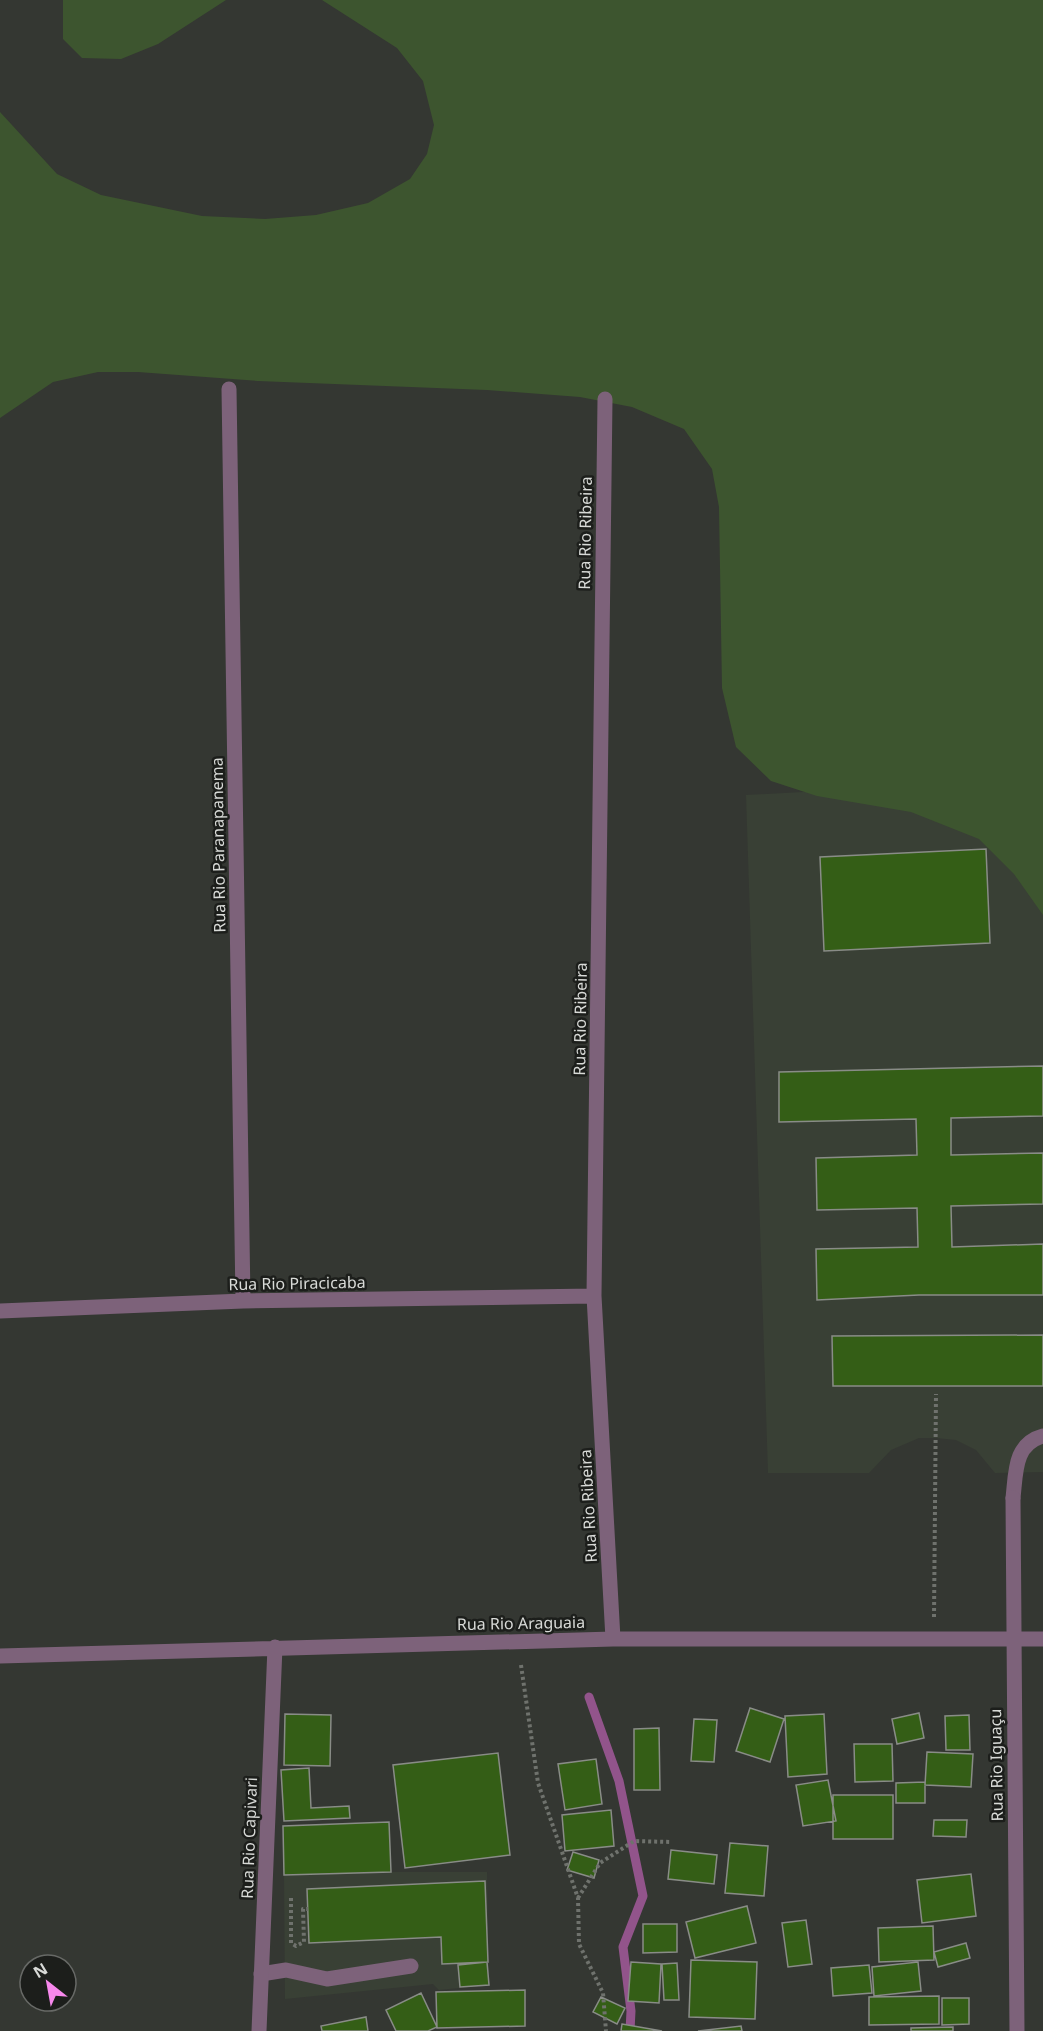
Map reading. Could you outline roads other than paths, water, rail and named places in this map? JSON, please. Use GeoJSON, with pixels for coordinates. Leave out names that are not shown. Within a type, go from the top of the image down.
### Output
{"type":"FeatureCollection","features":[{"type":"Feature","properties":{"kind":"street","name":"Rua Rio Paranapanema"},"geometry":{"type":"LineString","coordinates":[[228,389],[243,1301]]}},
{"type":"Feature","properties":{"kind":"street","name":"Rua Rio Ribeira"},"geometry":{"type":"LineString","coordinates":[[605,399],[594,1296],[613,1639]]}},
{"type":"Feature","properties":{"kind":"street","name":"Rua Rio Piracicaba"},"geometry":{"type":"LineString","coordinates":[[0,1311],[243,1301],[594,1296]]}},
{"type":"Feature","properties":{"kind":"street","name":"Rua Rio Iguaçu"},"geometry":{"type":"LineString","coordinates":[[1017,2031],[1012,1639],[1013,1498],[1020,1449],[1031,1439],[1043,1436]]}},
{"type":"Feature","properties":{"kind":"street","name":"Rua Rio Araguaia"},"geometry":{"type":"LineString","coordinates":[[0,1656],[613,1639],[1043,1639]]}},
{"type":"Feature","properties":{"kind":"street","name":"Rua Rio Capivari"},"geometry":{"type":"LineString","coordinates":[[259,2031],[275,1647]]}},
{"type":"Feature","properties":{"kind":"street"},"geometry":{"type":"LineString","coordinates":[[261,1974],[286,1970],[327,1979],[411,1966]]}},
{"type":"Feature","properties":{"kind":"waterway"},"geometry":{"type":"LineString","coordinates":[[589,1697],[619,1781],[643,1896],[623,1947],[631,2011],[630,2031]]}}]}
